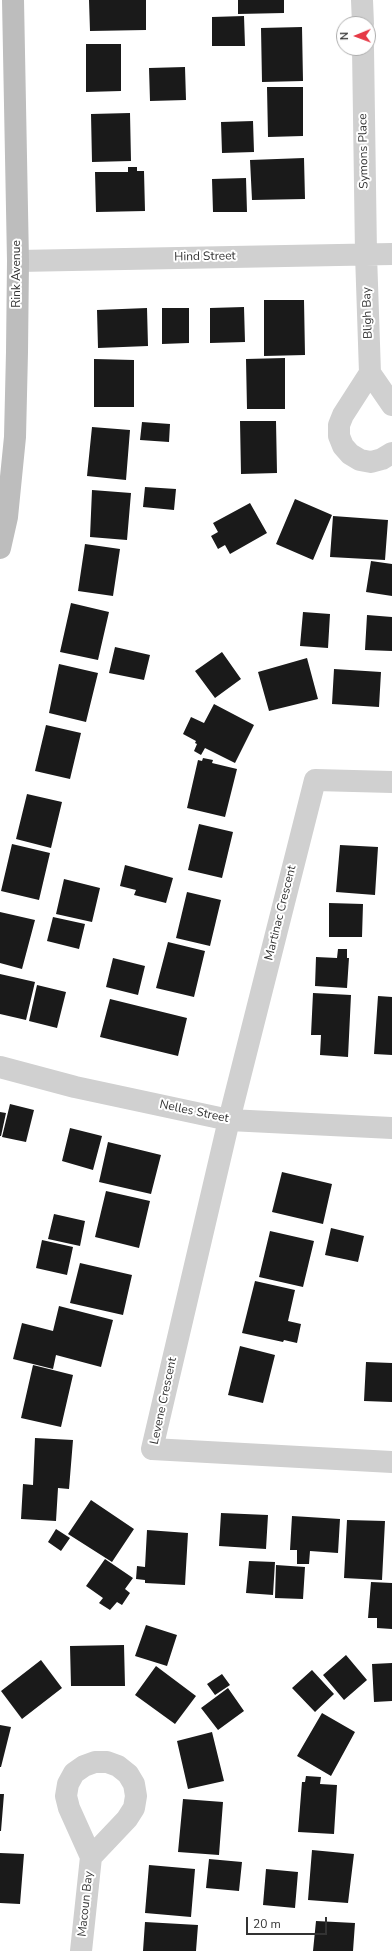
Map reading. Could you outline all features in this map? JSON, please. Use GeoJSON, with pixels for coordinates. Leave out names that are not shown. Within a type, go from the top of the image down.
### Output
{"type":"FeatureCollection","features":[{"type":"Feature","properties":{"kind":"street","name":"Rink Avenue"},"geometry":{"type":"LineString","coordinates":[[0,548],[7,517],[15,437],[18,261],[13,0]]}},
{"type":"Feature","properties":{"kind":"street"},"geometry":{"type":"LineString","coordinates":[[362,0],[363,16]]}},
{"type":"Feature","properties":{"kind":"street","name":"Symons Place"},"geometry":{"type":"LineString","coordinates":[[363,56],[366,254]]}},
{"type":"Feature","properties":{"kind":"street","name":"Bligh Bay"},"geometry":{"type":"LineString","coordinates":[[366,254],[370,372]]}},
{"type":"Feature","properties":{"kind":"street","name":"Hind Street"},"geometry":{"type":"LineString","coordinates":[[18,261],[392,254]]}},
{"type":"Feature","properties":{"kind":"street"},"geometry":{"type":"LineString","coordinates":[[392,405],[370,372],[343,414],[339,425],[339,436],[344,446],[350,454],[360,460],[371,462],[382,459],[392,453]]}},
{"type":"Feature","properties":{"kind":"street","name":"Martinac Crescent"},"geometry":{"type":"LineString","coordinates":[[229,1120],[315,780],[392,782]]}},
{"type":"Feature","properties":{"kind":"street","name":"Nelles Street"},"geometry":{"type":"LineString","coordinates":[[0,1067],[74,1087],[229,1120],[392,1128]]}},
{"type":"Feature","properties":{"kind":"street","name":"Levene Crescent"},"geometry":{"type":"LineString","coordinates":[[229,1120],[152,1449],[392,1462]]}},
{"type":"Feature","properties":{"kind":"street","name":"Macoun Bay"},"geometry":{"type":"LineString","coordinates":[[81,1951],[91,1857]]}},
{"type":"Feature","properties":{"kind":"building"},"geometry":{"type":"Polygon","coordinates":[[[89,0],[146,0],[146,30],[90,31],[89,0]]]}},
{"type":"Feature","properties":{"kind":"building"},"geometry":{"type":"Polygon","coordinates":[[[238,0],[284,0],[284,13],[238,14],[238,0]]]}},
{"type":"Feature","properties":{"kind":"building"},"geometry":{"type":"Polygon","coordinates":[[[244,16],[245,46],[212,46],[212,17],[244,16]]]}},
{"type":"Feature","properties":{"kind":"building"},"geometry":{"type":"Polygon","coordinates":[[[302,27],[303,81],[262,82],[261,28],[302,27]]]}},
{"type":"Feature","properties":{"kind":"building"},"geometry":{"type":"Polygon","coordinates":[[[86,44],[121,44],[121,91],[86,92],[86,44]]]}},
{"type":"Feature","properties":{"kind":"building"},"geometry":{"type":"Polygon","coordinates":[[[185,67],[186,100],[150,101],[149,68],[185,67]]]}},
{"type":"Feature","properties":{"kind":"building"},"geometry":{"type":"Polygon","coordinates":[[[267,87],[303,87],[303,136],[268,137],[267,87]]]}},
{"type":"Feature","properties":{"kind":"building"},"geometry":{"type":"Polygon","coordinates":[[[130,113],[131,161],[92,162],[91,114],[130,113]]]}},
{"type":"Feature","properties":{"kind":"building"},"geometry":{"type":"Polygon","coordinates":[[[253,121],[254,152],[222,153],[221,122],[253,121]]]}},
{"type":"Feature","properties":{"kind":"building"},"geometry":{"type":"Polygon","coordinates":[[[304,158],[305,199],[252,200],[250,160],[304,158]]]}},
{"type":"Feature","properties":{"kind":"building"},"geometry":{"type":"Polygon","coordinates":[[[128,167],[137,167],[137,171],[144,171],[145,211],[96,212],[95,172],[128,172],[128,167]]]}},
{"type":"Feature","properties":{"kind":"building"},"geometry":{"type":"Polygon","coordinates":[[[246,178],[247,212],[213,212],[212,179],[246,178]]]}},
{"type":"Feature","properties":{"kind":"building"},"geometry":{"type":"Polygon","coordinates":[[[264,300],[304,300],[305,355],[264,356],[264,300]]]}},
{"type":"Feature","properties":{"kind":"building"},"geometry":{"type":"Polygon","coordinates":[[[244,307],[245,342],[210,343],[210,308],[244,307]]]}},
{"type":"Feature","properties":{"kind":"building"},"geometry":{"type":"Polygon","coordinates":[[[147,308],[148,346],[98,348],[97,310],[147,308]]]}},
{"type":"Feature","properties":{"kind":"building"},"geometry":{"type":"Polygon","coordinates":[[[162,308],[189,308],[189,343],[162,344],[162,308]]]}},
{"type":"Feature","properties":{"kind":"building"},"geometry":{"type":"Polygon","coordinates":[[[285,358],[285,409],[247,409],[246,359],[285,358]]]}},
{"type":"Feature","properties":{"kind":"building"},"geometry":{"type":"Polygon","coordinates":[[[94,359],[134,360],[134,407],[94,407],[94,359]]]}},
{"type":"Feature","properties":{"kind":"building"},"geometry":{"type":"Polygon","coordinates":[[[240,421],[276,421],[277,473],[241,474],[240,421]]]}},
{"type":"Feature","properties":{"kind":"building"},"geometry":{"type":"Polygon","coordinates":[[[142,422],[170,424],[169,442],[140,440],[142,422]]]}},
{"type":"Feature","properties":{"kind":"building"},"geometry":{"type":"Polygon","coordinates":[[[92,427],[130,430],[126,480],[87,476],[92,427]]]}},
{"type":"Feature","properties":{"kind":"building"},"geometry":{"type":"Polygon","coordinates":[[[145,487],[176,489],[174,510],[143,507],[145,487]]]}},
{"type":"Feature","properties":{"kind":"building"},"geometry":{"type":"Polygon","coordinates":[[[92,490],[131,493],[127,540],[90,537],[92,490]]]}},
{"type":"Feature","properties":{"kind":"building"},"geometry":{"type":"Polygon","coordinates":[[[295,499],[332,515],[313,560],[276,544],[295,499]]]}},
{"type":"Feature","properties":{"kind":"building"},"geometry":{"type":"Polygon","coordinates":[[[250,503],[267,533],[230,554],[225,545],[218,549],[211,536],[218,532],[213,523],[250,503]]]}},
{"type":"Feature","properties":{"kind":"building"},"geometry":{"type":"Polygon","coordinates":[[[333,516],[388,520],[385,560],[330,557],[333,516]]]}},
{"type":"Feature","properties":{"kind":"building"},"geometry":{"type":"Polygon","coordinates":[[[85,544],[120,549],[113,596],[78,591],[85,544]]]}},
{"type":"Feature","properties":{"kind":"building"},"geometry":{"type":"Polygon","coordinates":[[[371,561],[392,564],[392,596],[366,592],[371,561]]]}},
{"type":"Feature","properties":{"kind":"building"},"geometry":{"type":"Polygon","coordinates":[[[71,603],[109,612],[98,660],[60,652],[71,603]]]}},
{"type":"Feature","properties":{"kind":"building"},"geometry":{"type":"Polygon","coordinates":[[[303,612],[330,614],[328,648],[300,646],[303,612]]]}},
{"type":"Feature","properties":{"kind":"building"},"geometry":{"type":"Polygon","coordinates":[[[367,615],[392,617],[392,651],[365,650],[367,615]]]}},
{"type":"Feature","properties":{"kind":"building"},"geometry":{"type":"Polygon","coordinates":[[[115,647],[150,655],[144,680],[109,673],[115,647]]]}},
{"type":"Feature","properties":{"kind":"building"},"geometry":{"type":"Polygon","coordinates":[[[222,652],[241,679],[215,698],[195,671],[222,652]]]}},
{"type":"Feature","properties":{"kind":"building"},"geometry":{"type":"Polygon","coordinates":[[[307,658],[318,699],[269,711],[258,672],[307,658]]]}},
{"type":"Feature","properties":{"kind":"building"},"geometry":{"type":"Polygon","coordinates":[[[59,664],[98,673],[86,722],[49,713],[59,664]]]}},
{"type":"Feature","properties":{"kind":"building"},"geometry":{"type":"Polygon","coordinates":[[[334,669],[381,672],[379,707],[332,704],[334,669]]]}},
{"type":"Feature","properties":{"kind":"building"},"geometry":{"type":"Polygon","coordinates":[[[214,704],[254,725],[235,763],[205,748],[201,755],[194,751],[197,744],[195,743],[196,741],[183,734],[191,717],[204,723],[214,704]]]}},
{"type":"Feature","properties":{"kind":"building"},"geometry":{"type":"Polygon","coordinates":[[[46,725],[81,733],[70,779],[35,771],[46,725]]]}},
{"type":"Feature","properties":{"kind":"building"},"geometry":{"type":"Polygon","coordinates":[[[203,758],[213,760],[212,763],[237,769],[225,817],[187,808],[198,760],[202,761],[203,758]]]}},
{"type":"Feature","properties":{"kind":"building"},"geometry":{"type":"Polygon","coordinates":[[[27,794],[62,802],[51,848],[16,839],[27,794]]]}},
{"type":"Feature","properties":{"kind":"building"},"geometry":{"type":"Polygon","coordinates":[[[199,824],[233,832],[222,878],[188,870],[199,824]]]}},
{"type":"Feature","properties":{"kind":"building"},"geometry":{"type":"Polygon","coordinates":[[[12,844],[50,853],[39,900],[1,891],[12,844]]]}},
{"type":"Feature","properties":{"kind":"building"},"geometry":{"type":"Polygon","coordinates":[[[340,845],[378,847],[375,895],[336,892],[340,845]]]}},
{"type":"Feature","properties":{"kind":"building"},"geometry":{"type":"Polygon","coordinates":[[[125,865],[173,878],[166,903],[134,895],[136,890],[120,886],[125,865]]]}},
{"type":"Feature","properties":{"kind":"building"},"geometry":{"type":"Polygon","coordinates":[[[64,879],[100,888],[92,922],[56,914],[64,879]]]}},
{"type":"Feature","properties":{"kind":"building"},"geometry":{"type":"Polygon","coordinates":[[[187,892],[221,900],[210,946],[176,938],[187,892]]]}},
{"type":"Feature","properties":{"kind":"building"},"geometry":{"type":"Polygon","coordinates":[[[329,903],[363,904],[362,937],[329,937],[329,903]]]}},
{"type":"Feature","properties":{"kind":"building"},"geometry":{"type":"Polygon","coordinates":[[[0,912],[35,920],[22,969],[0,963],[0,912]]]}},
{"type":"Feature","properties":{"kind":"building"},"geometry":{"type":"Polygon","coordinates":[[[53,917],[85,924],[79,949],[47,941],[53,917]]]}},
{"type":"Feature","properties":{"kind":"building"},"geometry":{"type":"Polygon","coordinates":[[[168,942],[205,951],[194,997],[156,988],[168,942]]]}},
{"type":"Feature","properties":{"kind":"building"},"geometry":{"type":"Polygon","coordinates":[[[338,949],[347,949],[347,958],[349,958],[347,988],[315,986],[316,957],[337,958],[338,949]]]}},
{"type":"Feature","properties":{"kind":"building"},"geometry":{"type":"Polygon","coordinates":[[[113,958],[145,966],[138,995],[106,987],[113,958]]]}},
{"type":"Feature","properties":{"kind":"building"},"geometry":{"type":"Polygon","coordinates":[[[0,974],[35,982],[26,1020],[0,1014],[0,974]]]}},
{"type":"Feature","properties":{"kind":"building"},"geometry":{"type":"Polygon","coordinates":[[[37,985],[66,992],[57,1028],[29,1021],[37,985]]]}},
{"type":"Feature","properties":{"kind":"building"},"geometry":{"type":"Polygon","coordinates":[[[313,993],[351,995],[348,1057],[320,1055],[321,1035],[311,1035],[313,993]]]}},
{"type":"Feature","properties":{"kind":"building"},"geometry":{"type":"Polygon","coordinates":[[[378,996],[392,997],[392,1055],[374,1054],[378,996]]]}},
{"type":"Feature","properties":{"kind":"building"},"geometry":{"type":"Polygon","coordinates":[[[110,999],[187,1018],[178,1056],[100,1037],[110,999]]]}},
{"type":"Feature","properties":{"kind":"building"},"geometry":{"type":"Polygon","coordinates":[[[10,1104],[34,1110],[26,1142],[2,1137],[10,1104]]]}},
{"type":"Feature","properties":{"kind":"building"},"geometry":{"type":"Polygon","coordinates":[[[0,1112],[6,1113],[1,1136],[0,1136],[0,1112]]]}},
{"type":"Feature","properties":{"kind":"building"},"geometry":{"type":"Polygon","coordinates":[[[70,1128],[102,1136],[93,1170],[62,1161],[70,1128]]]}},
{"type":"Feature","properties":{"kind":"building"},"geometry":{"type":"Polygon","coordinates":[[[108,1142],[161,1155],[151,1194],[99,1182],[108,1142]]]}},
{"type":"Feature","properties":{"kind":"building"},"geometry":{"type":"Polygon","coordinates":[[[282,1172],[332,1184],[323,1224],[272,1212],[282,1172]]]}},
{"type":"Feature","properties":{"kind":"building"},"geometry":{"type":"Polygon","coordinates":[[[106,1191],[150,1201],[139,1248],[95,1237],[106,1191]]]}},
{"type":"Feature","properties":{"kind":"building"},"geometry":{"type":"Polygon","coordinates":[[[54,1214],[85,1221],[80,1246],[48,1239],[54,1214]]]}},
{"type":"Feature","properties":{"kind":"building"},"geometry":{"type":"Polygon","coordinates":[[[331,1228],[364,1236],[358,1262],[325,1255],[331,1228]]]}},
{"type":"Feature","properties":{"kind":"building"},"geometry":{"type":"Polygon","coordinates":[[[270,1231],[314,1241],[303,1287],[259,1277],[270,1231]]]}},
{"type":"Feature","properties":{"kind":"building"},"geometry":{"type":"Polygon","coordinates":[[[42,1240],[73,1247],[67,1275],[36,1268],[42,1240]]]}},
{"type":"Feature","properties":{"kind":"building"},"geometry":{"type":"Polygon","coordinates":[[[80,1263],[132,1275],[123,1315],[70,1303],[80,1263]]]}},
{"type":"Feature","properties":{"kind":"building"},"geometry":{"type":"Polygon","coordinates":[[[255,1281],[295,1290],[288,1321],[301,1324],[297,1343],[284,1340],[283,1342],[242,1333],[255,1281]]]}},
{"type":"Feature","properties":{"kind":"building"},"geometry":{"type":"Polygon","coordinates":[[[59,1306],[113,1320],[101,1367],[56,1355],[53,1369],[13,1359],[22,1323],[53,1331],[59,1306]]]}},
{"type":"Feature","properties":{"kind":"building"},"geometry":{"type":"Polygon","coordinates":[[[240,1346],[275,1355],[263,1403],[228,1395],[240,1346]]]}},
{"type":"Feature","properties":{"kind":"building"},"geometry":{"type":"Polygon","coordinates":[[[366,1362],[392,1363],[392,1402],[364,1401],[366,1362]]]}},
{"type":"Feature","properties":{"kind":"building"},"geometry":{"type":"Polygon","coordinates":[[[33,1365],[73,1375],[61,1427],[21,1418],[33,1365]]]}},
{"type":"Feature","properties":{"kind":"building"},"geometry":{"type":"Polygon","coordinates":[[[35,1438],[73,1440],[69,1489],[58,1488],[56,1521],[21,1519],[23,1484],[33,1485],[35,1438]]]}},
{"type":"Feature","properties":{"kind":"building"},"geometry":{"type":"Polygon","coordinates":[[[91,1500],[134,1529],[112,1562],[68,1534],[91,1500]]]}},
{"type":"Feature","properties":{"kind":"building"},"geometry":{"type":"Polygon","coordinates":[[[221,1513],[268,1515],[266,1549],[219,1546],[221,1513]]]}},
{"type":"Feature","properties":{"kind":"building"},"geometry":{"type":"Polygon","coordinates":[[[292,1516],[340,1519],[338,1553],[310,1551],[309,1564],[297,1564],[297,1550],[290,1550],[292,1516]]]}},
{"type":"Feature","properties":{"kind":"building"},"geometry":{"type":"Polygon","coordinates":[[[347,1520],[385,1521],[382,1580],[344,1578],[347,1520]]]}},
{"type":"Feature","properties":{"kind":"building"},"geometry":{"type":"Polygon","coordinates":[[[56,1529],[70,1538],[61,1551],[48,1542],[56,1529]]]}},
{"type":"Feature","properties":{"kind":"building"},"geometry":{"type":"Polygon","coordinates":[[[147,1530],[188,1533],[185,1585],[145,1583],[145,1580],[136,1579],[137,1566],[145,1567],[147,1530]]]}},
{"type":"Feature","properties":{"kind":"building"},"geometry":{"type":"Polygon","coordinates":[[[105,1559],[133,1578],[125,1589],[130,1593],[122,1605],[117,1602],[110,1610],[99,1603],[103,1598],[86,1586],[105,1559]]]}},
{"type":"Feature","properties":{"kind":"building"},"geometry":{"type":"Polygon","coordinates":[[[249,1561],[275,1562],[273,1595],[246,1593],[249,1561]]]}},
{"type":"Feature","properties":{"kind":"building"},"geometry":{"type":"Polygon","coordinates":[[[276,1565],[305,1567],[303,1599],[275,1598],[276,1565]]]}},
{"type":"Feature","properties":{"kind":"building"},"geometry":{"type":"Polygon","coordinates":[[[371,1582],[392,1583],[392,1629],[377,1628],[377,1618],[368,1618],[371,1582]]]}},
{"type":"Feature","properties":{"kind":"building"},"geometry":{"type":"Polygon","coordinates":[[[146,1625],[177,1635],[167,1666],[135,1656],[146,1625]]]}},
{"type":"Feature","properties":{"kind":"building"},"geometry":{"type":"Polygon","coordinates":[[[124,1645],[125,1686],[71,1686],[70,1646],[124,1645]]]}},
{"type":"Feature","properties":{"kind":"building"},"geometry":{"type":"Polygon","coordinates":[[[346,1655],[367,1680],[344,1700],[323,1675],[346,1655]]]}},
{"type":"Feature","properties":{"kind":"building"},"geometry":{"type":"Polygon","coordinates":[[[41,1660],[62,1688],[22,1719],[1,1691],[41,1660]]]}},
{"type":"Feature","properties":{"kind":"building"},"geometry":{"type":"Polygon","coordinates":[[[392,1663],[392,1701],[374,1702],[372,1664],[392,1663]]]}},
{"type":"Feature","properties":{"kind":"building"},"geometry":{"type":"Polygon","coordinates":[[[156,1666],[196,1696],[175,1724],[135,1695],[156,1666]]]}},
{"type":"Feature","properties":{"kind":"building"},"geometry":{"type":"Polygon","coordinates":[[[312,1670],[334,1694],[315,1712],[292,1688],[312,1670]]]}},
{"type":"Feature","properties":{"kind":"building"},"geometry":{"type":"Polygon","coordinates":[[[222,1674],[230,1685],[215,1695],[207,1684],[222,1674]]]}},
{"type":"Feature","properties":{"kind":"building"},"geometry":{"type":"Polygon","coordinates":[[[228,1688],[244,1711],[218,1730],[201,1708],[228,1688]]]}},
{"type":"Feature","properties":{"kind":"building"},"geometry":{"type":"Polygon","coordinates":[[[322,1713],[355,1732],[331,1776],[297,1756],[322,1713]]]}},
{"type":"Feature","properties":{"kind":"building"},"geometry":{"type":"Polygon","coordinates":[[[0,1725],[11,1727],[1,1767],[0,1767],[0,1725]]]}},
{"type":"Feature","properties":{"kind":"building"},"geometry":{"type":"Polygon","coordinates":[[[212,1732],[224,1781],[188,1789],[177,1741],[212,1732]]]}},
{"type":"Feature","properties":{"kind":"building"},"geometry":{"type":"Polygon","coordinates":[[[306,1776],[321,1777],[320,1784],[337,1785],[334,1834],[298,1832],[302,1782],[305,1782],[306,1776]]]}},
{"type":"Feature","properties":{"kind":"building"},"geometry":{"type":"Polygon","coordinates":[[[0,1794],[4,1794],[1,1831],[0,1831],[0,1794]]]}},
{"type":"Feature","properties":{"kind":"building"},"geometry":{"type":"Polygon","coordinates":[[[183,1799],[223,1802],[219,1855],[178,1852],[183,1799]]]}},
{"type":"Feature","properties":{"kind":"building"},"geometry":{"type":"Polygon","coordinates":[[[312,1850],[354,1854],[348,1903],[308,1900],[312,1850]]]}},
{"type":"Feature","properties":{"kind":"building"},"geometry":{"type":"Polygon","coordinates":[[[0,1853],[24,1854],[20,1904],[0,1903],[0,1853]]]}},
{"type":"Feature","properties":{"kind":"building"},"geometry":{"type":"Polygon","coordinates":[[[209,1859],[242,1862],[239,1891],[206,1888],[209,1859]]]}},
{"type":"Feature","properties":{"kind":"building"},"geometry":{"type":"Polygon","coordinates":[[[149,1865],[195,1869],[191,1917],[145,1913],[149,1865]]]}},
{"type":"Feature","properties":{"kind":"building"},"geometry":{"type":"Polygon","coordinates":[[[266,1869],[298,1872],[295,1908],[263,1905],[266,1869]]]}},
{"type":"Feature","properties":{"kind":"building"},"geometry":{"type":"Polygon","coordinates":[[[316,1921],[355,1923],[353,1951],[313,1951],[316,1921]]]}},
{"type":"Feature","properties":{"kind":"building"},"geometry":{"type":"Polygon","coordinates":[[[145,1922],[198,1925],[196,1951],[143,1951],[145,1922]]]}}]}
